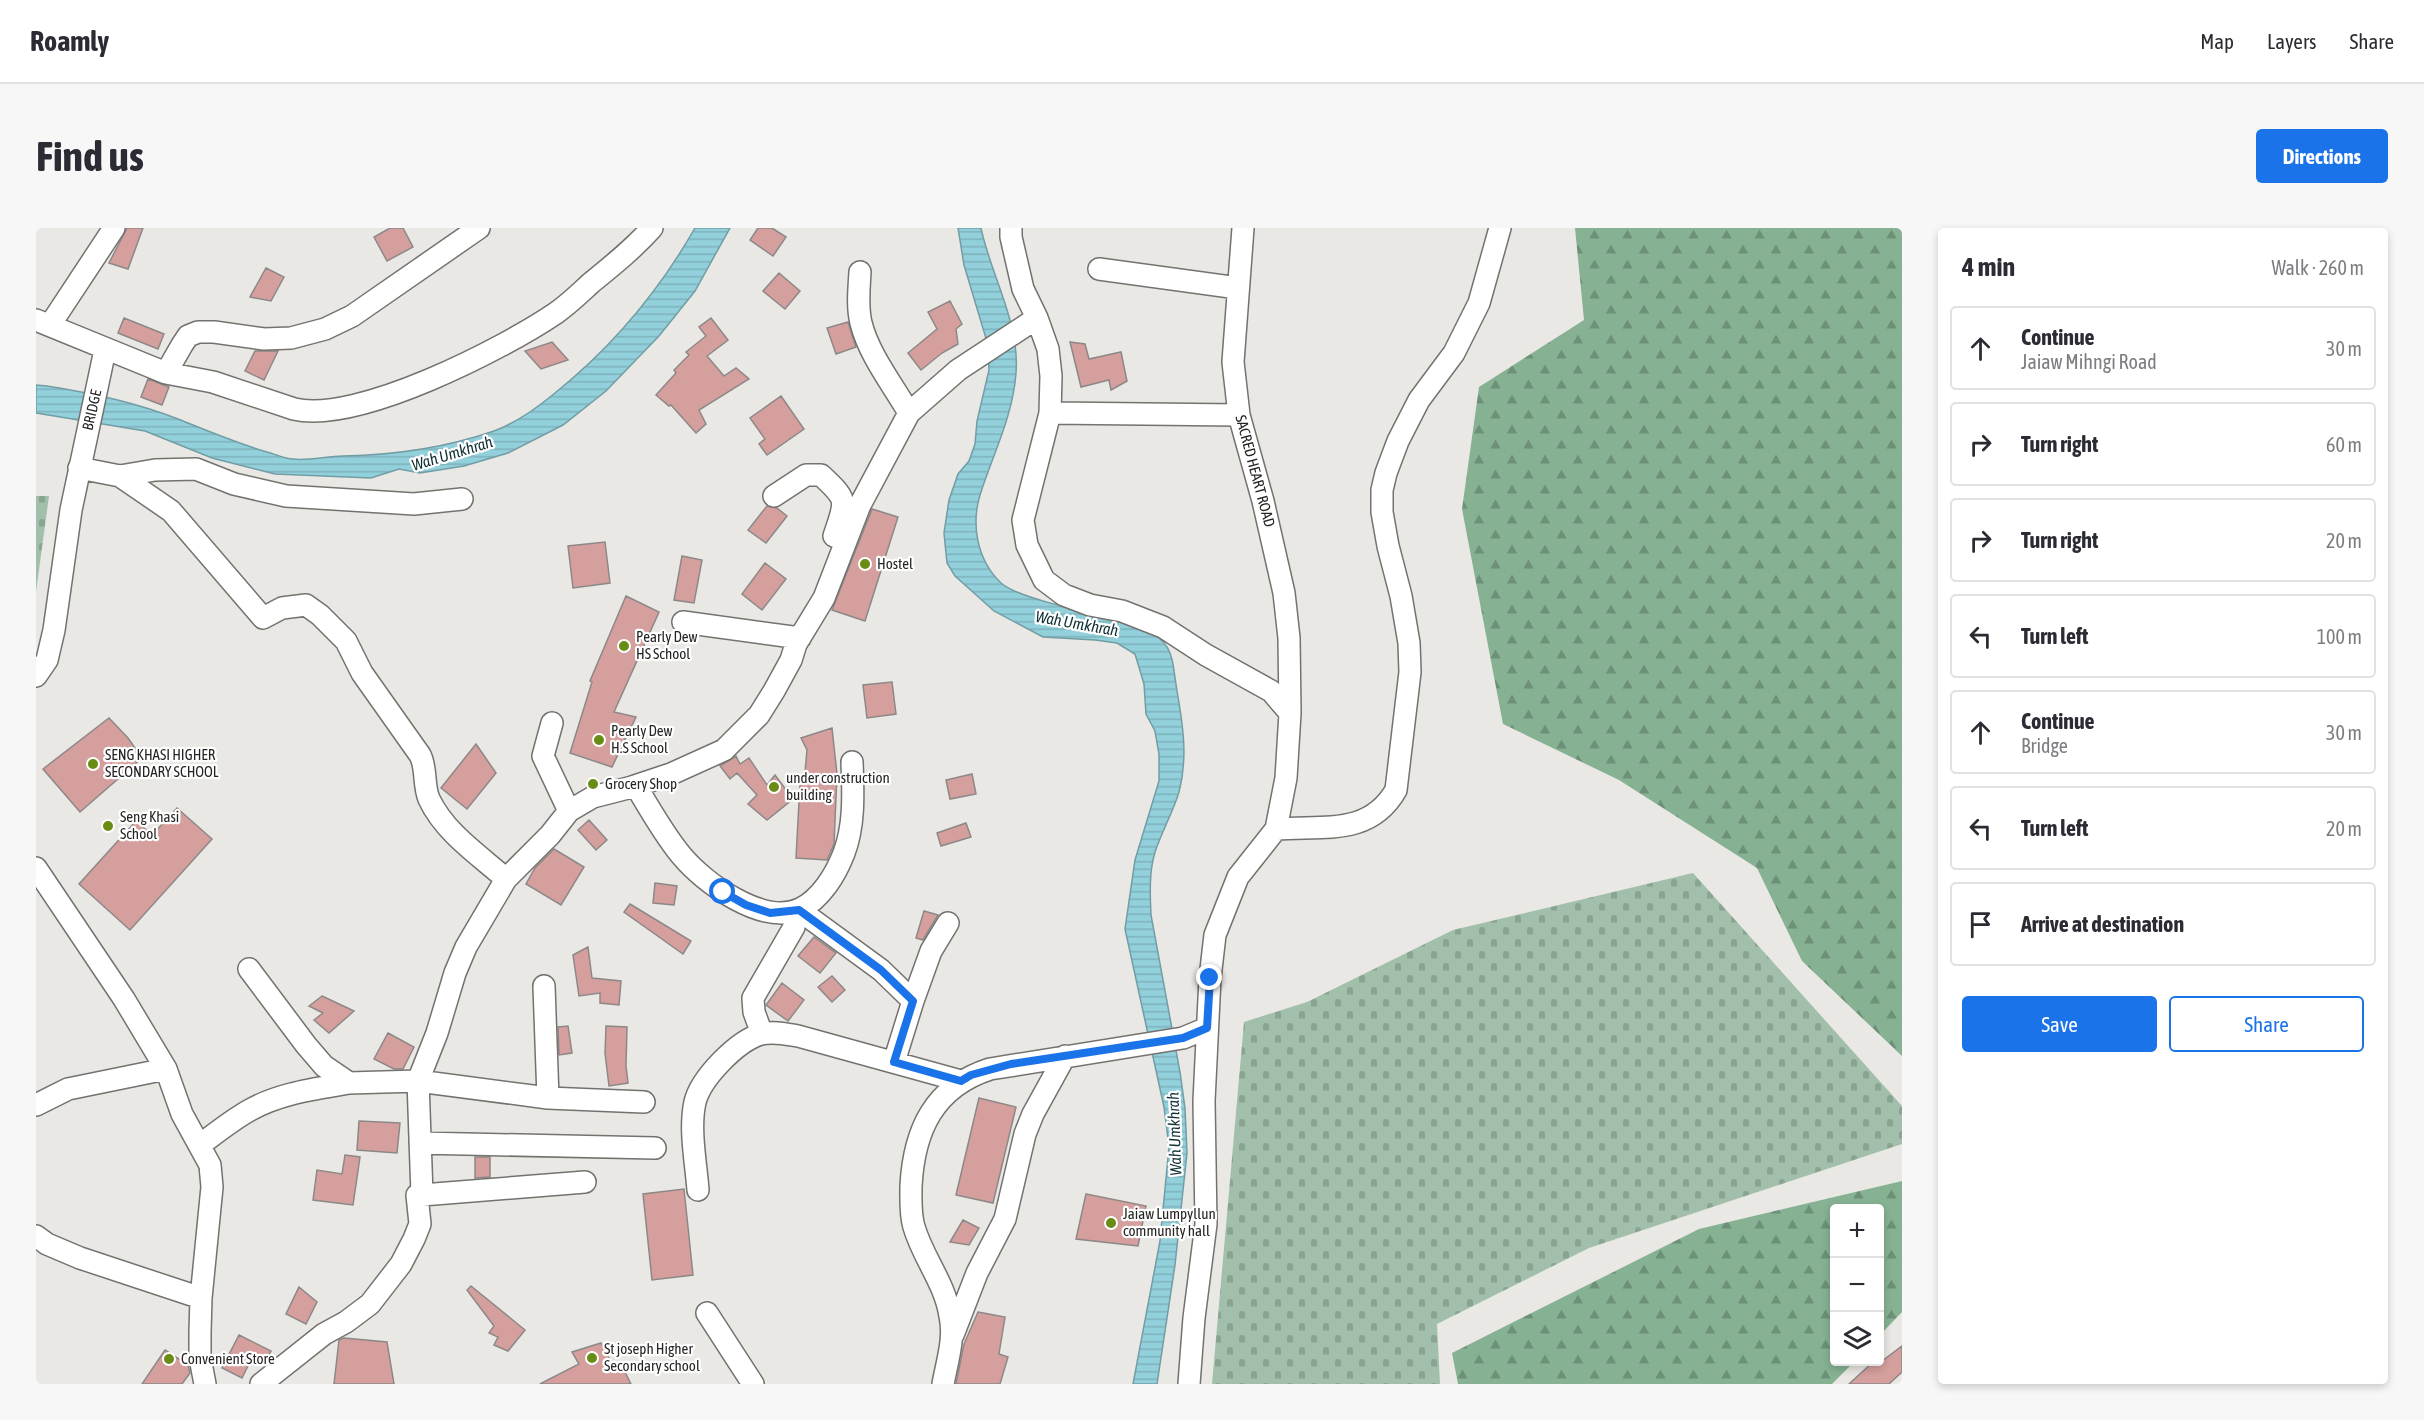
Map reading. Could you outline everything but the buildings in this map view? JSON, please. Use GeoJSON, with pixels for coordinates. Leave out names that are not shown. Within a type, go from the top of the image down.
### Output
{"type":"FeatureCollection","features":[{"type":"Feature","properties":{"kind":"street"},"geometry":{"type":"LineString","coordinates":[[114,228],[43,323],[166,374],[213,382],[307,412],[343,409],[375,399],[422,383],[483,355],[557,312],[632,250],[652,228]]}},
{"type":"Feature","properties":{"kind":"street"},"geometry":{"type":"LineString","coordinates":[[166,374],[188,336],[198,332],[264,339],[291,338],[325,329],[352,316],[479,228]]}},
{"type":"Feature","properties":{"kind":"street"},"geometry":{"type":"LineString","coordinates":[[1011,228],[1014,255],[1023,289],[1048,349],[1051,376],[1050,413],[1023,520],[1027,544],[1044,580],[1064,596],[1090,605],[1122,611],[1163,627],[1206,655],[1271,691],[1290,713]]}},
{"type":"Feature","properties":{"kind":"street","name":"SACRED HEART ROAD"},"geometry":{"type":"LineString","coordinates":[[1244,228],[1233,362],[1239,415],[1272,534],[1284,593],[1289,638],[1290,713],[1286,778],[1276,829]]}},
{"type":"Feature","properties":{"kind":"street"},"geometry":{"type":"LineString","coordinates":[[1189,1384],[1194,1318],[1206,1224],[1204,1101],[1207,1028],[1215,935],[1238,877],[1276,829],[1337,827],[1360,822],[1375,815],[1388,804],[1396,790],[1410,672],[1409,643],[1382,512],[1382,490],[1386,473],[1403,431],[1419,400],[1454,353],[1479,303],[1500,228]]}},
{"type":"Feature","properties":{"kind":"street"},"geometry":{"type":"LineString","coordinates":[[1099,269],[1238,288]]}},
{"type":"Feature","properties":{"kind":"street"},"geometry":{"type":"LineString","coordinates":[[860,272],[858,300],[861,322],[868,342],[909,413]]}},
{"type":"Feature","properties":{"kind":"street"},"geometry":{"type":"LineString","coordinates":[[422,1195],[418,1081],[466,947],[506,879],[569,811],[593,797],[671,774],[724,750],[759,714],[824,598],[860,505],[909,413],[958,370],[1037,318]]}},
{"type":"Feature","properties":{"kind":"street","name":"BRIDGE"},"geometry":{"type":"LineString","coordinates":[[36,676],[47,660],[54,630],[71,510],[105,350]]}},
{"type":"Feature","properties":{"kind":"street"},"geometry":{"type":"LineString","coordinates":[[1050,413],[1239,415]]}},
{"type":"Feature","properties":{"kind":"street"},"geometry":{"type":"LineString","coordinates":[[79,468],[120,476],[155,470],[196,469],[234,484],[286,496],[414,504],[462,499]]}},
{"type":"Feature","properties":{"kind":"street"},"geometry":{"type":"LineString","coordinates":[[774,495],[806,475],[814,473],[821,475],[840,493],[844,500],[843,509],[831,547],[837,564]]}},
{"type":"Feature","properties":{"kind":"street"},"geometry":{"type":"LineString","coordinates":[[120,476],[171,511],[263,618],[282,608],[306,605],[320,615],[346,641],[362,673],[424,764],[423,773],[429,799],[452,832],[506,879]]}},
{"type":"Feature","properties":{"kind":"street"},"geometry":{"type":"LineString","coordinates":[[683,622],[800,638]]}},
{"type":"Feature","properties":{"kind":"street"},"geometry":{"type":"LineString","coordinates":[[552,723],[543,756],[569,811]]}},
{"type":"Feature","properties":{"kind":"street"},"geometry":{"type":"LineString","coordinates":[[762,1034],[754,1011],[753,998],[797,919],[822,894],[845,853],[853,812],[852,762]]}},
{"type":"Feature","properties":{"kind":"street"},"geometry":{"type":"LineString","coordinates":[[636,786],[681,855],[723,892],[746,905],[797,919],[881,970],[913,1001]]}},
{"type":"Feature","properties":{"kind":"street"},"geometry":{"type":"LineString","coordinates":[[36,868],[124,999],[166,1069],[182,1114],[210,1165],[212,1187],[201,1298],[200,1358],[205,1384]]}},
{"type":"Feature","properties":{"kind":"street"},"geometry":{"type":"LineString","coordinates":[[894,1062],[931,951],[948,922]]}},
{"type":"Feature","properties":{"kind":"street"},"geometry":{"type":"LineString","coordinates":[[249,969],[324,1066],[349,1083]]}},
{"type":"Feature","properties":{"kind":"street"},"geometry":{"type":"LineString","coordinates":[[544,986],[548,1098]]}},
{"type":"Feature","properties":{"kind":"street"},"geometry":{"type":"LineString","coordinates":[[943,1384],[951,1340],[951,1317],[943,1288],[913,1225],[911,1195],[912,1165],[918,1141],[935,1105],[961,1081],[990,1069],[1183,1038],[1207,1028]]}},
{"type":"Feature","properties":{"kind":"street"},"geometry":{"type":"LineString","coordinates":[[698,1190],[694,1104],[699,1090],[708,1076],[746,1041],[762,1034],[779,1032],[798,1036],[961,1081]]}},
{"type":"Feature","properties":{"kind":"street"},"geometry":{"type":"LineString","coordinates":[[951,1340],[977,1273],[1005,1219],[1025,1134],[1033,1114],[1065,1056]]}},
{"type":"Feature","properties":{"kind":"street"},"geometry":{"type":"LineString","coordinates":[[36,1105],[68,1089],[166,1069]]}},
{"type":"Feature","properties":{"kind":"street"},"geometry":{"type":"LineString","coordinates":[[200,1145],[250,1110],[277,1099],[349,1083],[418,1081],[548,1098],[644,1102]]}},
{"type":"Feature","properties":{"kind":"street"},"geometry":{"type":"LineString","coordinates":[[420,1143],[656,1148]]}},
{"type":"Feature","properties":{"kind":"street"},"geometry":{"type":"LineString","coordinates":[[261,1384],[324,1334],[346,1322],[370,1304],[401,1264],[414,1239],[420,1224],[417,1195],[585,1182]]}},
{"type":"Feature","properties":{"kind":"street"},"geometry":{"type":"LineString","coordinates":[[36,1236],[47,1244],[80,1258],[201,1298]]}},
{"type":"Feature","properties":{"kind":"street"},"geometry":{"type":"LineString","coordinates":[[707,1312],[753,1384]]}},
{"type":"Feature","properties":{"kind":"green space"},"geometry":{"type":"Polygon","coordinates":[[[1575,228],[1902,228],[1902,1056],[1802,961],[1757,868],[1619,780],[1503,724],[1462,509],[1479,387],[1584,320],[1575,228]]]}},
{"type":"Feature","properties":{"kind":"green space"},"geometry":{"type":"Polygon","coordinates":[[[36,496],[49,496],[36,592],[36,496]]]}},
{"type":"Feature","properties":{"kind":"green space"},"geometry":{"type":"Polygon","coordinates":[[[1693,873],[1902,1106],[1902,1144],[1589,1248],[1437,1324],[1440,1384],[1212,1384],[1244,1022],[1307,1002],[1453,930],[1693,873]]]}},
{"type":"Feature","properties":{"kind":"green space"},"geometry":{"type":"Polygon","coordinates":[[[1902,1181],[1902,1312],[1884,1331],[1884,1204],[1830,1204],[1830,1366],[1850,1366],[1832,1384],[1458,1384],[1452,1353],[1699,1229],[1902,1181]]]}},
{"type":"Feature","properties":{"kind":"water","name":"Wah Umkhrah"},"geometry":{"type":"Polygon","coordinates":[[[695,228],[730,228],[695,291],[659,336],[606,391],[563,425],[508,453],[464,466],[420,473],[399,469],[371,478],[275,474],[212,458],[145,431],[36,413],[36,385],[64,389],[146,408],[244,445],[290,459],[400,452],[476,437],[502,428],[526,415],[576,376],[614,338],[650,296],[695,228]]]}},
{"type":"Feature","properties":{"kind":"water","name":"Wah Umkhrah"},"geometry":{"type":"Polygon","coordinates":[[[958,228],[981,228],[1009,317],[1016,354],[1016,373],[1011,404],[977,506],[976,530],[986,564],[1001,583],[1011,590],[1046,602],[1140,624],[1166,645],[1174,668],[1183,729],[1182,779],[1174,807],[1153,860],[1150,899],[1180,1072],[1185,1108],[1187,1153],[1175,1265],[1157,1384],[1133,1384],[1160,1241],[1169,1147],[1164,1107],[1125,929],[1135,860],[1159,781],[1159,754],[1155,731],[1146,714],[1144,684],[1135,654],[1117,643],[1043,637],[994,611],[955,576],[947,563],[944,533],[949,500],[958,474],[969,461],[975,444],[977,421],[989,370],[988,345],[964,265],[958,228]]]}},
{"type":"Feature","properties":{"kind":"place","name":"Hostel"},"geometry":{"type":"Point","coordinates":[865,564]}},
{"type":"Feature","properties":{"kind":"place","name":"Pearly Dew HS School"},"geometry":{"type":"Point","coordinates":[624,646]}},
{"type":"Feature","properties":{"kind":"place","name":"Pearly Dew H.S School"},"geometry":{"type":"Point","coordinates":[599,740]}},
{"type":"Feature","properties":{"kind":"place","name":"SENG KHASI HIGHER SECONDARY SCHOOL"},"geometry":{"type":"Point","coordinates":[93,764]}},
{"type":"Feature","properties":{"kind":"place","name":"Grocery Shop"},"geometry":{"type":"Point","coordinates":[593,784]}},
{"type":"Feature","properties":{"kind":"place","name":"under construction building"},"geometry":{"type":"Point","coordinates":[774,787]}},
{"type":"Feature","properties":{"kind":"place","name":"Seng Khasi School"},"geometry":{"type":"Point","coordinates":[108,826]}},
{"type":"Feature","properties":{"kind":"place","name":"Jaiaw Lumpyllun community hall"},"geometry":{"type":"Point","coordinates":[1111,1223]}},
{"type":"Feature","properties":{"kind":"place","name":"St joseph Higher Secondary school"},"geometry":{"type":"Point","coordinates":[592,1358]}},
{"type":"Feature","properties":{"kind":"place","name":"Convenient Store"},"geometry":{"type":"Point","coordinates":[169,1359]}},
{"type":"Feature","properties":{"kind":"route"},"geometry":{"type":"LineString","coordinates":[[723,892],[746,905],[770,913],[799,910],[881,970],[913,1001],[894,1062],[961,1081],[971,1075],[1011,1064],[1183,1038],[1207,1028],[1210,978]]}}]}
